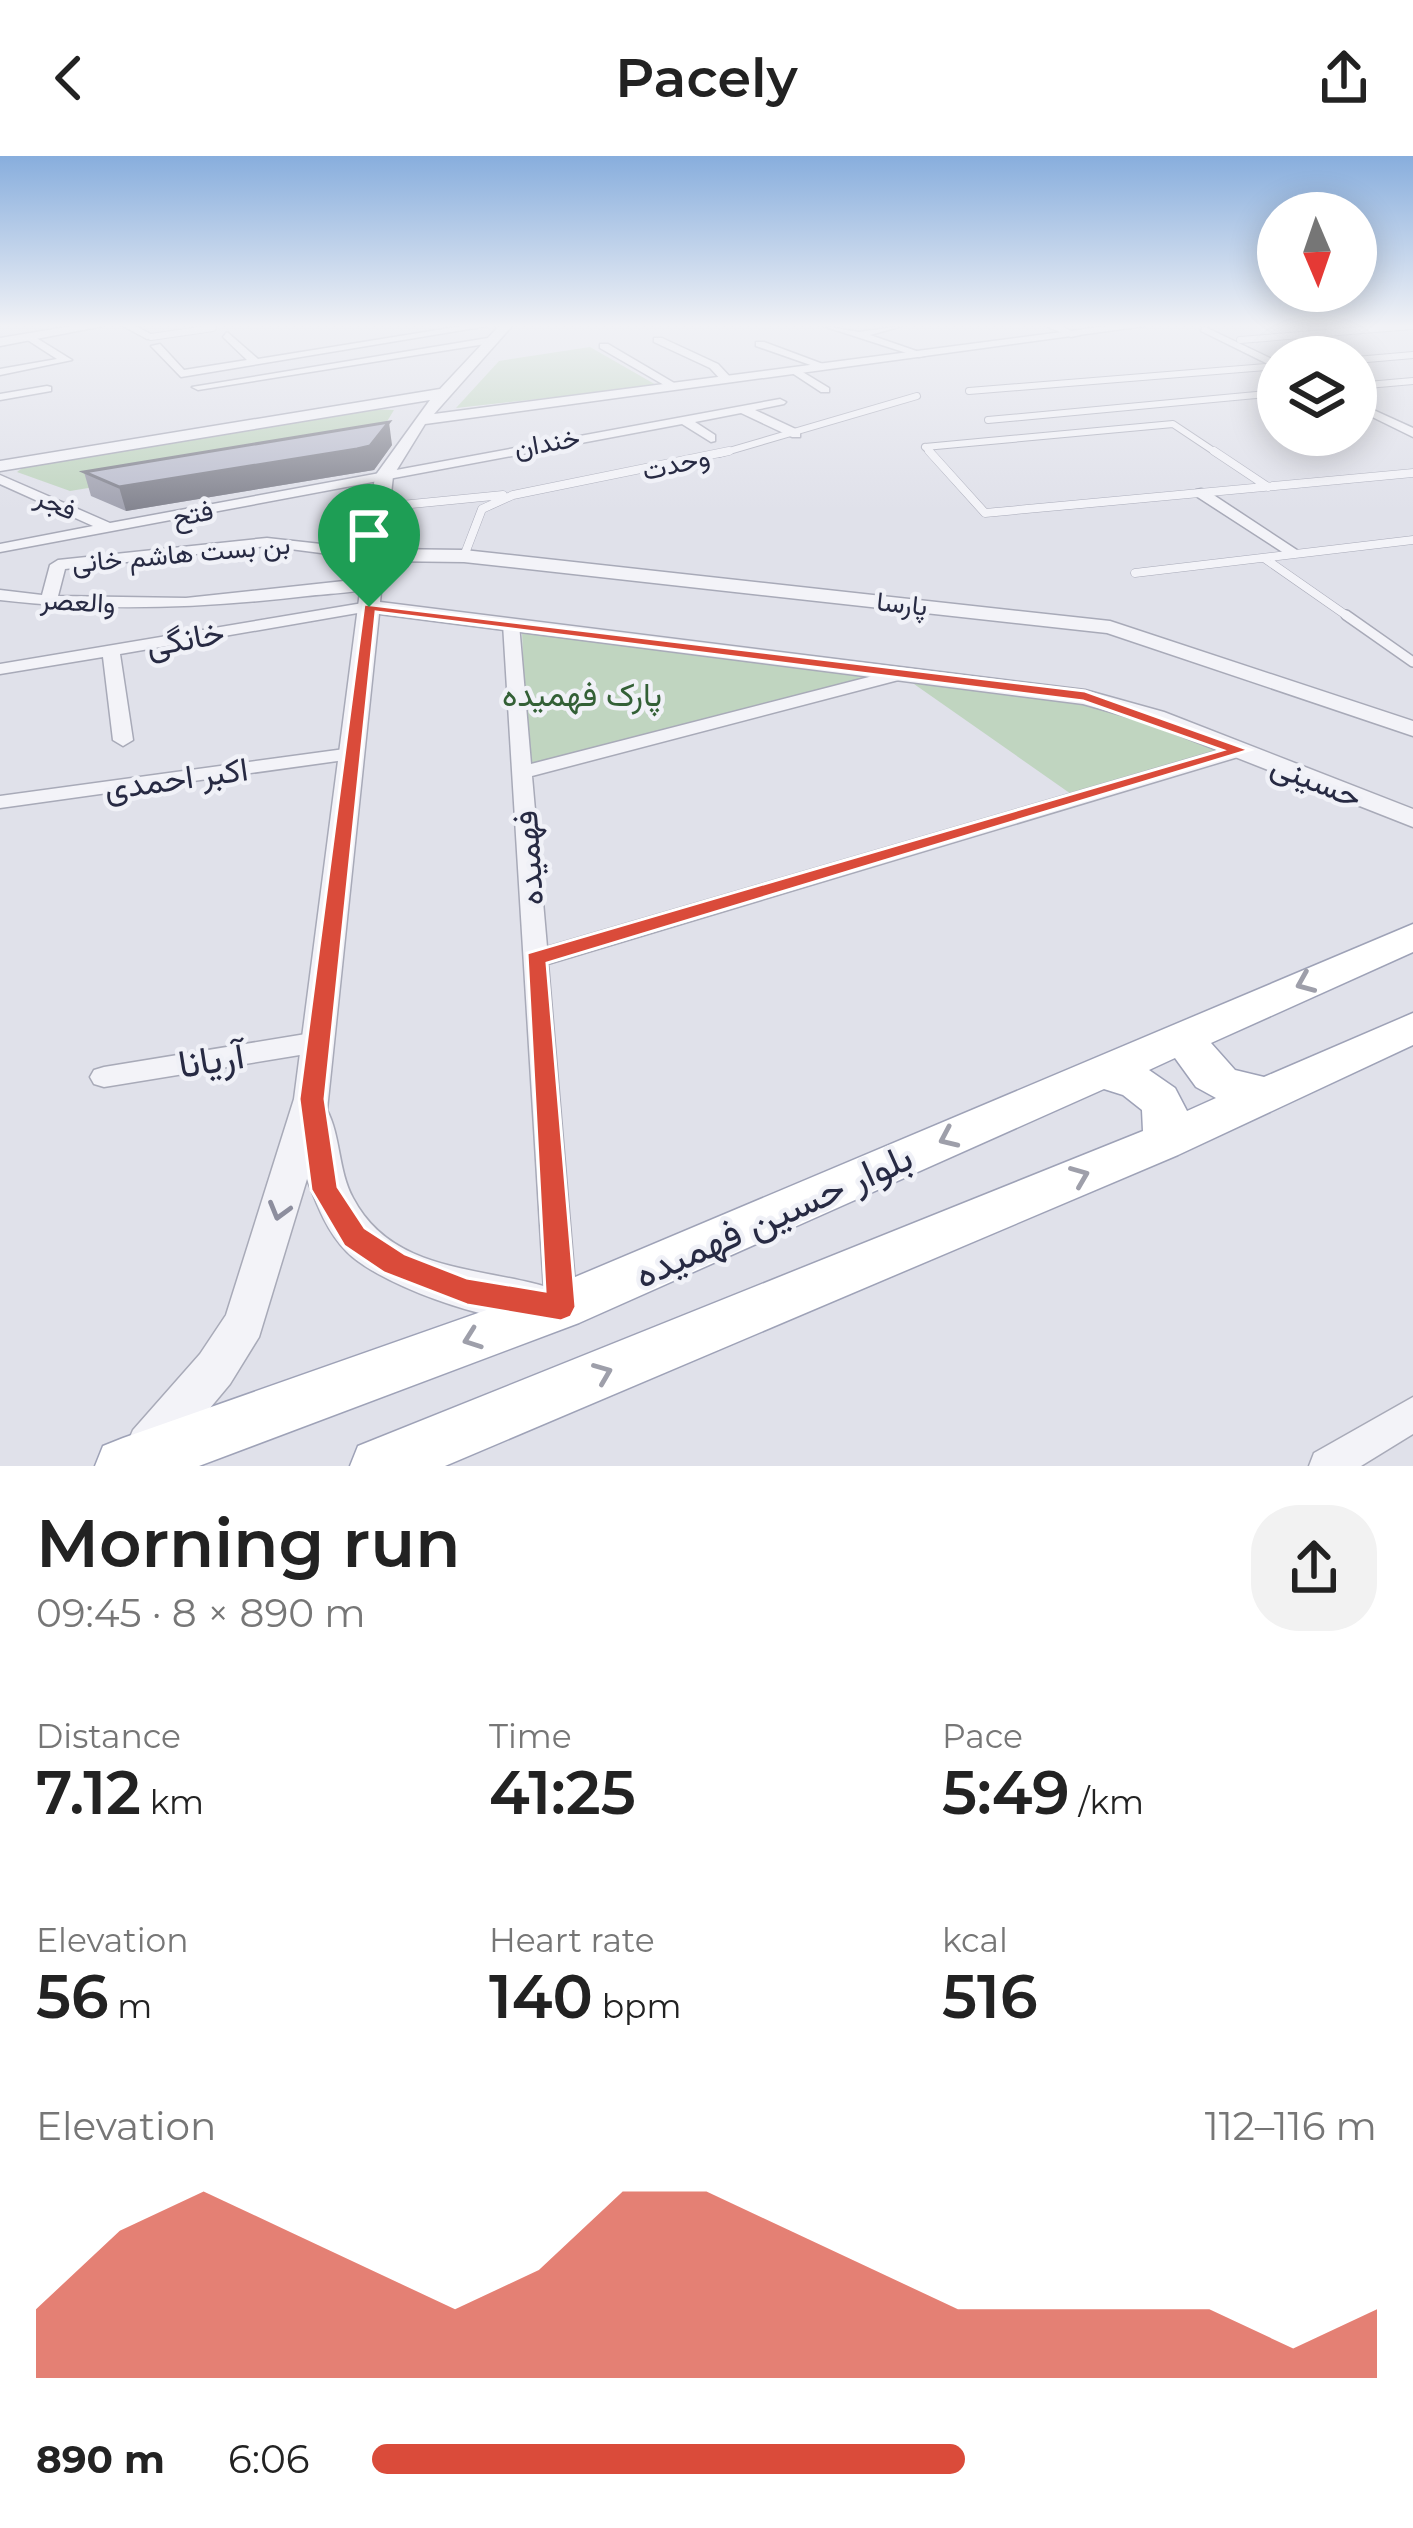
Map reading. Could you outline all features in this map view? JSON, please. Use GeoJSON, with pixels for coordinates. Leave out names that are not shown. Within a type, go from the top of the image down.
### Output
{"type":"FeatureCollection","features":[{"type":"Feature","properties":{"kind":"main road","name":"بلوار حسین فهمیده"},"geometry":{"type":"LineString","coordinates":[[130,1462],[561,1307],[1413,937]]}},
{"type":"Feature","properties":{"kind":"main road"},"geometry":{"type":"LineString","coordinates":[[1198,1028],[1190,1043],[1196,1062],[1215,1080],[1242,1092],[1270,1094]]}},
{"type":"Feature","properties":{"kind":"main road"},"geometry":{"type":"LineString","coordinates":[[378,1466],[1162,1142],[1413,1028]]}},
{"type":"Feature","properties":{"kind":"main road"},"geometry":{"type":"LineString","coordinates":[[1094,1072],[1120,1074],[1145,1085],[1164,1103],[1170,1124],[1162,1142]]}},
{"type":"Feature","properties":{"kind":"street"},"geometry":{"type":"LineString","coordinates":[[77,453],[118,436],[419,387]]}},
{"type":"Feature","properties":{"kind":"street"},"geometry":{"type":"LineString","coordinates":[[130,1462],[215,1369],[244,1323],[312,1099],[384,476],[423,417],[450,387]]}},
{"type":"Feature","properties":{"kind":"street"},"geometry":{"type":"LineString","coordinates":[[373,405],[423,417],[674,387]]}},
{"type":"Feature","properties":{"kind":"street"},"geometry":{"type":"LineString","coordinates":[[820,387],[824,390]]}},
{"type":"Feature","properties":{"kind":"street"},"geometry":{"type":"LineString","coordinates":[[0,397],[47,389]]}},
{"type":"Feature","properties":{"kind":"street"},"geometry":{"type":"LineString","coordinates":[[0,466],[445,393]]}},
{"type":"Feature","properties":{"kind":"street","name":"خندان"},"geometry":{"type":"LineString","coordinates":[[384,476],[780,402]]}},
{"type":"Feature","properties":{"kind":"street"},"geometry":{"type":"LineString","coordinates":[[742,409],[796,434]]}},
{"type":"Feature","properties":{"kind":"street"},"geometry":{"type":"LineString","coordinates":[[1377,411],[1413,429]]}},
{"type":"Feature","properties":{"kind":"street"},"geometry":{"type":"LineString","coordinates":[[683,419],[711,437]]}},
{"type":"Feature","properties":{"kind":"street","name":"فتح"},"geometry":{"type":"LineString","coordinates":[[0,548],[384,476]]}},
{"type":"Feature","properties":{"kind":"street","name":"فجر"},"geometry":{"type":"LineString","coordinates":[[0,479],[112,530]]}},
{"type":"Feature","properties":{"kind":"street"},"geometry":{"type":"LineString","coordinates":[[1201,494],[1295,554]]}},
{"type":"Feature","properties":{"kind":"street","name":"بن بست هاشم خانی"},"geometry":{"type":"LineString","coordinates":[[48,602],[58,565],[267,542],[372,582]]}},
{"type":"Feature","properties":{"kind":"street","name":"پارسا"},"geometry":{"type":"LineString","coordinates":[[372,582],[464,556],[1110,627],[1413,729]]}},
{"type":"Feature","properties":{"kind":"street","name":"والعصر"},"geometry":{"type":"LineString","coordinates":[[0,595],[48,602],[237,601],[372,582]]}},
{"type":"Feature","properties":{"kind":"street","name":"حسینی"},"geometry":{"type":"LineString","coordinates":[[372,582],[511,624],[1085,697],[1241,750],[1413,819]]}},
{"type":"Feature","properties":{"kind":"street","name":"خانگی"},"geometry":{"type":"LineString","coordinates":[[0,669],[111,650],[372,582]]}},
{"type":"Feature","properties":{"kind":"street","name":"فهمیده"},"geometry":{"type":"LineString","coordinates":[[511,624],[561,1307]]}},
{"type":"Feature","properties":{"kind":"street"},"geometry":{"type":"LineString","coordinates":[[111,650],[123,740]]}},
{"type":"Feature","properties":{"kind":"street"},"geometry":{"type":"LineString","coordinates":[[521,773],[904,673]]}},
{"type":"Feature","properties":{"kind":"street"},"geometry":{"type":"LineString","coordinates":[[535,959],[1241,750]]}},
{"type":"Feature","properties":{"kind":"street","name":"اکبر احمدی"},"geometry":{"type":"LineString","coordinates":[[0,802],[352,754]]}},
{"type":"Feature","properties":{"kind":"street","name":"آریانا"},"geometry":{"type":"LineString","coordinates":[[104,1077],[318,1042]]}},
{"type":"Feature","properties":{"kind":"street"},"geometry":{"type":"LineString","coordinates":[[312,1099],[325,1190],[355,1237],[431,1281],[561,1307]]}},
{"type":"Feature","properties":{"kind":"street"},"geometry":{"type":"LineString","coordinates":[[1327,1466],[1413,1414]]}},
{"type":"Feature","properties":{"kind":"lane"},"geometry":{"type":"LineString","coordinates":[[969,391],[1013,387]]}},
{"type":"Feature","properties":{"kind":"lane"},"geometry":{"type":"LineString","coordinates":[[988,420],[1257,395]]}},
{"type":"Feature","properties":{"kind":"lane","name":"وحدت"},"geometry":{"type":"LineString","coordinates":[[381,507],[512,495],[617,478],[796,434],[917,396]]}},
{"type":"Feature","properties":{"kind":"lane"},"geometry":{"type":"LineString","coordinates":[[1268,487],[1173,424],[925,447],[985,513],[1201,494],[1413,473]]}},
{"type":"Feature","properties":{"kind":"lane"},"geometry":{"type":"LineString","coordinates":[[464,556],[482,509],[512,495]]}},
{"type":"Feature","properties":{"kind":"lane"},"geometry":{"type":"LineString","coordinates":[[1135,573],[1413,540]]}},
{"type":"Feature","properties":{"kind":"lane"},"geometry":{"type":"LineString","coordinates":[[1264,558],[1413,662]]}},
{"type":"Feature","properties":{"kind":"green space"},"geometry":{"type":"Polygon","coordinates":[[[475,387],[648,387],[456,408],[475,387]]]}},
{"type":"Feature","properties":{"kind":"green space"},"geometry":{"type":"Polygon","coordinates":[[[366,409],[394,410],[375,441],[70,491],[17,472],[25,466],[366,409]]]}},
{"type":"Feature","properties":{"kind":"green space","name":"پارک فهمیده"},"geometry":{"type":"Polygon","coordinates":[[[522,631],[878,674],[527,765],[522,631]]]}},
{"type":"Feature","properties":{"kind":"green space"},"geometry":{"type":"Polygon","coordinates":[[[904,677],[1082,699],[1226,749],[1071,794],[904,677]]]}},
{"type":"Feature","properties":{"kind":"building"},"geometry":{"type":"Polygon","coordinates":[[[389,422],[370,446],[357,449],[119,487],[84,472],[389,422]]]}},
{"type":"Feature","properties":{"kind":"route"},"geometry":{"type":"LineString","coordinates":[[369,607],[1085,697],[1155,716],[1241,750],[535,959],[561,1307],[467,1291],[394,1264],[346,1227],[325,1190],[317,1163],[312,1099],[369,607]]}}]}
